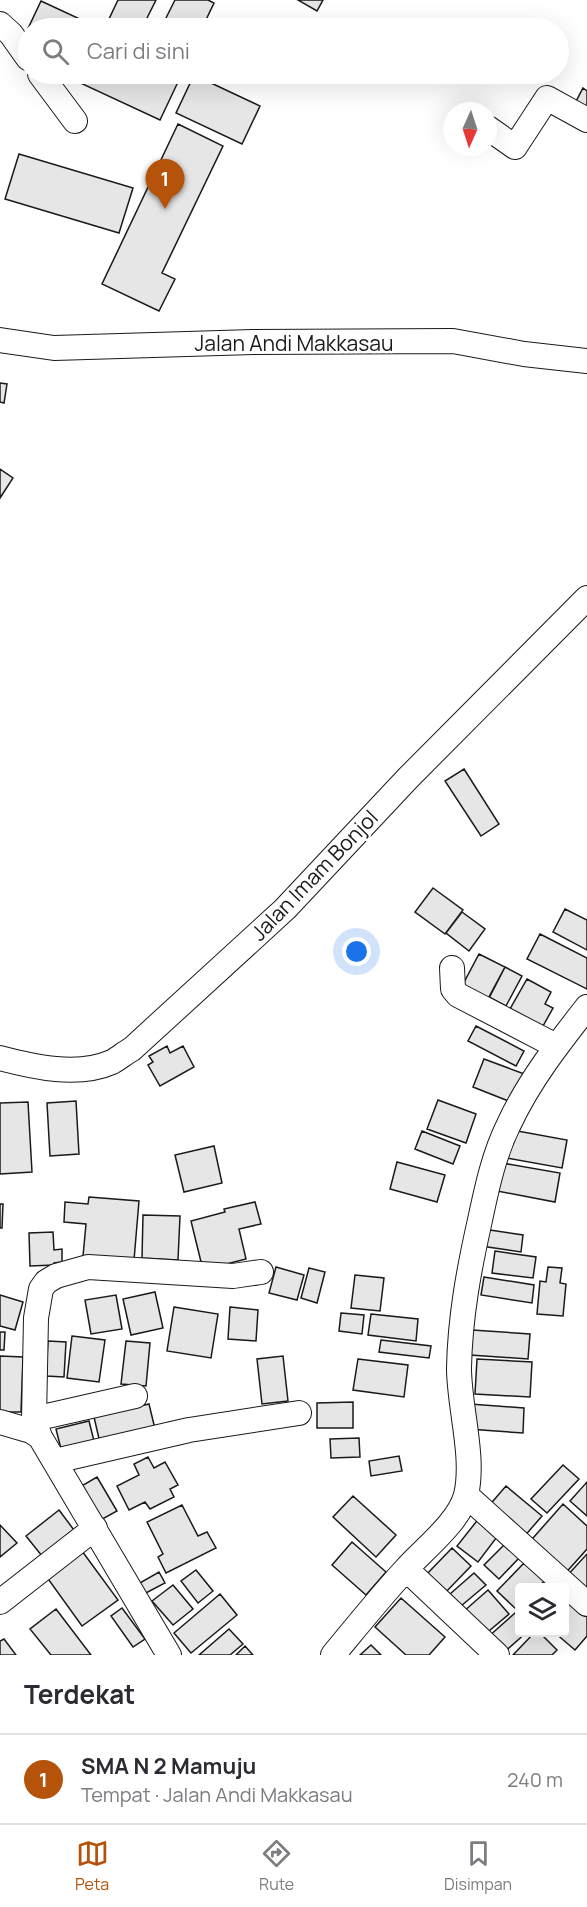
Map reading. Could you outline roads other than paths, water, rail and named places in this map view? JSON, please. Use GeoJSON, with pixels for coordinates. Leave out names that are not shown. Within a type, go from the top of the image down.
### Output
{"type":"FeatureCollection","features":[{"type":"Feature","properties":{"kind":"street"},"geometry":{"type":"LineString","coordinates":[[0,24],[18,44]]}},
{"type":"Feature","properties":{"kind":"street"},"geometry":{"type":"LineString","coordinates":[[47,84],[75,121]]}},
{"type":"Feature","properties":{"kind":"street"},"geometry":{"type":"LineString","coordinates":[[497,134],[515,147],[547,98],[587,120]]}},
{"type":"Feature","properties":{"kind":"street","name":"Jalan Andi Makkasau"},"geometry":{"type":"LineString","coordinates":[[0,340],[54,348],[253,342],[453,341],[524,354],[587,361]]}},
{"type":"Feature","properties":{"kind":"street","name":"Jalan Imam Bonjol"},"geometry":{"type":"LineString","coordinates":[[0,1058],[56,1070],[89,1068],[110,1062],[132,1050],[285,909],[408,778],[587,598]]}},
{"type":"Feature","properties":{"kind":"street"},"geometry":{"type":"LineString","coordinates":[[452,968],[453,989],[458,995],[556,1046]]}},
{"type":"Feature","properties":{"kind":"street"},"geometry":{"type":"LineString","coordinates":[[333,1655],[406,1569],[447,1526],[466,1496],[468,1472],[459,1377],[459,1336],[467,1278],[491,1172],[508,1125],[527,1090],[556,1046],[587,1007]]}},
{"type":"Feature","properties":{"kind":"street"},"geometry":{"type":"LineString","coordinates":[[169,1655],[37,1428],[36,1318],[41,1289],[46,1282],[56,1276],[88,1267],[233,1276],[261,1272]]}},
{"type":"Feature","properties":{"kind":"street"},"geometry":{"type":"LineString","coordinates":[[0,1422],[32,1431],[135,1395]]}},
{"type":"Feature","properties":{"kind":"street"},"geometry":{"type":"LineString","coordinates":[[55,1461],[189,1430],[299,1413]]}},
{"type":"Feature","properties":{"kind":"street"},"geometry":{"type":"LineString","coordinates":[[466,1496],[587,1605]]}},
{"type":"Feature","properties":{"kind":"street"},"geometry":{"type":"LineString","coordinates":[[0,1602],[95,1528]]}},
{"type":"Feature","properties":{"kind":"street"},"geometry":{"type":"LineString","coordinates":[[406,1569],[497,1655]]}},
{"type":"Feature","properties":{"kind":"place","name":"SMA N 2 Mamuju"},"geometry":{"type":"Point","coordinates":[165,209]}}]}
